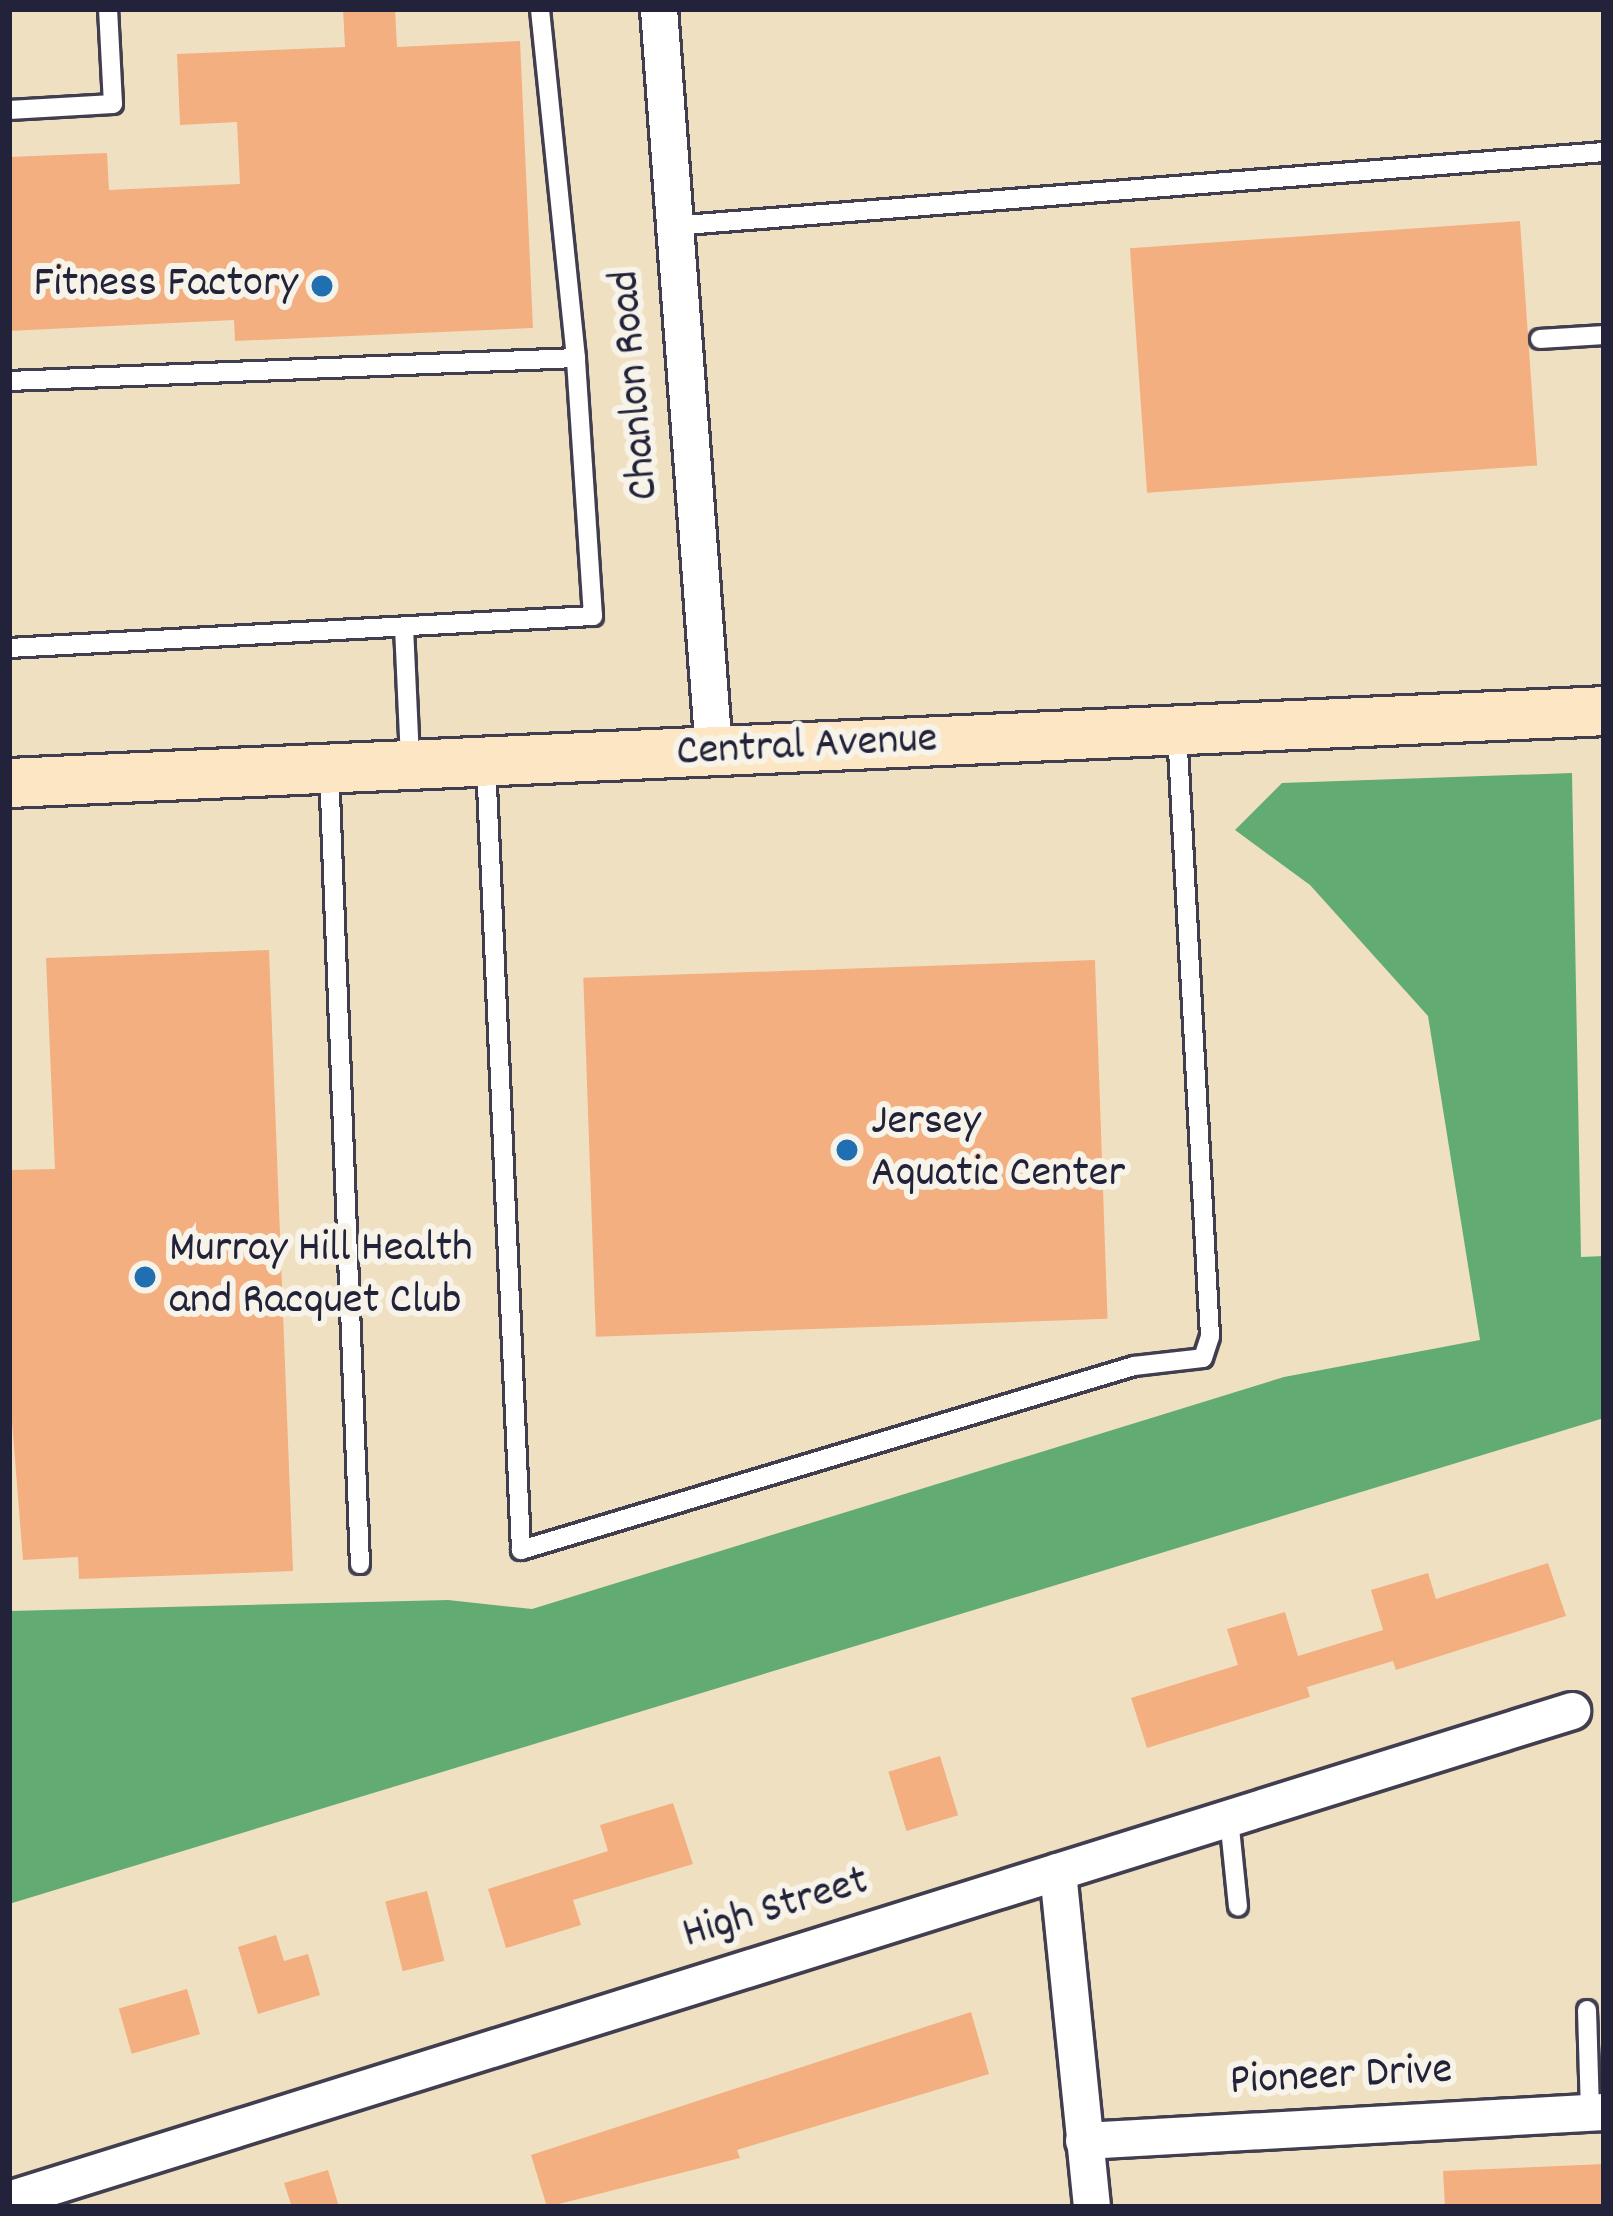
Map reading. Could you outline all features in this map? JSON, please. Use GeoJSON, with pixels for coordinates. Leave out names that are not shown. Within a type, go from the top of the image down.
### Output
{"type":"FeatureCollection","features":[{"type":"Feature","properties":{"kind":"street","name":"Chanlon Road"},"geometry":{"type":"LineString","coordinates":[[659,9],[714,753]]}},
{"type":"Feature","properties":{"kind":"street","name":"Central Avenue"},"geometry":{"type":"LineString","coordinates":[[9,783],[1604,711]]}},
{"type":"Feature","properties":{"kind":"street","name":"High Street"},"geometry":{"type":"LineString","coordinates":[[9,2200],[1572,1711]]}},
{"type":"Feature","properties":{"kind":"street"},"geometry":{"type":"LineString","coordinates":[[1058,1872],[1092,2207]]}},
{"type":"Feature","properties":{"kind":"street","name":"Pioneer Drive"},"geometry":{"type":"LineString","coordinates":[[1084,2141],[1597,2112]]}},
{"type":"Feature","properties":{"kind":"lane"},"geometry":{"type":"LineString","coordinates":[[9,110],[113,104],[108,9]]}},
{"type":"Feature","properties":{"kind":"lane"},"geometry":{"type":"LineString","coordinates":[[9,648],[593,616],[576,358],[540,9]]}},
{"type":"Feature","properties":{"kind":"lane"},"geometry":{"type":"LineString","coordinates":[[672,226],[1604,152]]}},
{"type":"Feature","properties":{"kind":"lane"},"geometry":{"type":"LineString","coordinates":[[1540,339],[1604,335]]}},
{"type":"Feature","properties":{"kind":"lane"},"geometry":{"type":"LineString","coordinates":[[9,381],[576,358]]}},
{"type":"Feature","properties":{"kind":"lane"},"geometry":{"type":"LineString","coordinates":[[404,627],[410,766]]}},
{"type":"Feature","properties":{"kind":"lane"},"geometry":{"type":"LineString","coordinates":[[486,763],[521,1550],[1133,1366],[1203,1358],[1210,1336],[1178,731]]}},
{"type":"Feature","properties":{"kind":"lane"},"geometry":{"type":"LineString","coordinates":[[329,770],[360,1564]]}},
{"type":"Feature","properties":{"kind":"lane"},"geometry":{"type":"LineString","coordinates":[[1228,1818],[1238,1907]]}},
{"type":"Feature","properties":{"kind":"lane"},"geometry":{"type":"LineString","coordinates":[[1587,2010],[1597,2112]]}},
{"type":"Feature","properties":{"kind":"green space"},"geometry":{"type":"Polygon","coordinates":[[[1572,773],[1581,1257],[1604,1256],[1604,1418],[9,1904],[9,1611],[448,1600],[532,1609],[1284,1377],[1480,1340],[1428,1016],[1310,885],[1235,830],[1282,783],[1572,773]]]}},
{"type":"Feature","properties":{"kind":"building"},"geometry":{"type":"Polygon","coordinates":[[[343,9],[395,9],[397,47],[520,41],[533,328],[235,341],[234,320],[9,331],[9,157],[107,153],[109,190],[240,184],[237,122],[180,125],[177,54],[345,47],[343,9]]]}},
{"type":"Feature","properties":{"kind":"building"},"geometry":{"type":"Polygon","coordinates":[[[1520,221],[1537,465],[1147,493],[1130,248],[1520,221]]]}},
{"type":"Feature","properties":{"kind":"building","name":"Murray Hill Health and Racquet Club"},"geometry":{"type":"Polygon","coordinates":[[[269,950],[293,1571],[79,1579],[78,1557],[23,1560],[9,1384],[9,1170],[55,1169],[46,958],[269,950]]]}},
{"type":"Feature","properties":{"kind":"building","name":"Jersey Aquatic Center"},"geometry":{"type":"Polygon","coordinates":[[[1095,960],[1108,1319],[596,1337],[583,978],[1095,960]]]}},
{"type":"Feature","properties":{"kind":"building"},"geometry":{"type":"Polygon","coordinates":[[[1548,1563],[1566,1616],[1396,1670],[1393,1661],[1307,1687],[1310,1697],[1147,1748],[1131,1698],[1238,1665],[1227,1629],[1285,1612],[1298,1656],[1383,1630],[1371,1590],[1428,1573],[1436,1599],[1548,1563]]]}},
{"type":"Feature","properties":{"kind":"building"},"geometry":{"type":"Polygon","coordinates":[[[940,1756],[958,1815],[906,1831],[888,1772],[940,1756]]]}},
{"type":"Feature","properties":{"kind":"building"},"geometry":{"type":"Polygon","coordinates":[[[673,1803],[693,1864],[573,1900],[581,1925],[506,1948],[488,1889],[608,1851],[600,1825],[673,1803]]]}},
{"type":"Feature","properties":{"kind":"building"},"geometry":{"type":"Polygon","coordinates":[[[427,1891],[444,1961],[403,1971],[385,1901],[427,1891]]]}},
{"type":"Feature","properties":{"kind":"building"},"geometry":{"type":"Polygon","coordinates":[[[276,1935],[284,1961],[308,1954],[320,1995],[258,2014],[238,1947],[276,1935]]]}},
{"type":"Feature","properties":{"kind":"building"},"geometry":{"type":"Polygon","coordinates":[[[187,1989],[200,2034],[132,2054],[119,2009],[187,1989]]]}},
{"type":"Feature","properties":{"kind":"building"},"geometry":{"type":"Polygon","coordinates":[[[971,2012],[989,2074],[737,2150],[740,2158],[547,2207],[531,2155],[971,2012]]]}},
{"type":"Feature","properties":{"kind":"building"},"geometry":{"type":"Polygon","coordinates":[[[1604,2164],[1604,2207],[1445,2207],[1443,2171],[1604,2164]]]}},
{"type":"Feature","properties":{"kind":"building"},"geometry":{"type":"Polygon","coordinates":[[[328,2170],[339,2207],[292,2207],[284,2183],[328,2170]]]}},
{"type":"Feature","properties":{"kind":"place","name":"Fitness Factory"},"geometry":{"type":"Point","coordinates":[322,286]}},
{"type":"Feature","properties":{"kind":"place","name":"Jersey Aquatic Center"},"geometry":{"type":"Point","coordinates":[847,1150]}},
{"type":"Feature","properties":{"kind":"place","name":"Murray Hill Health and Racquet Club"},"geometry":{"type":"Point","coordinates":[145,1277]}}]}
